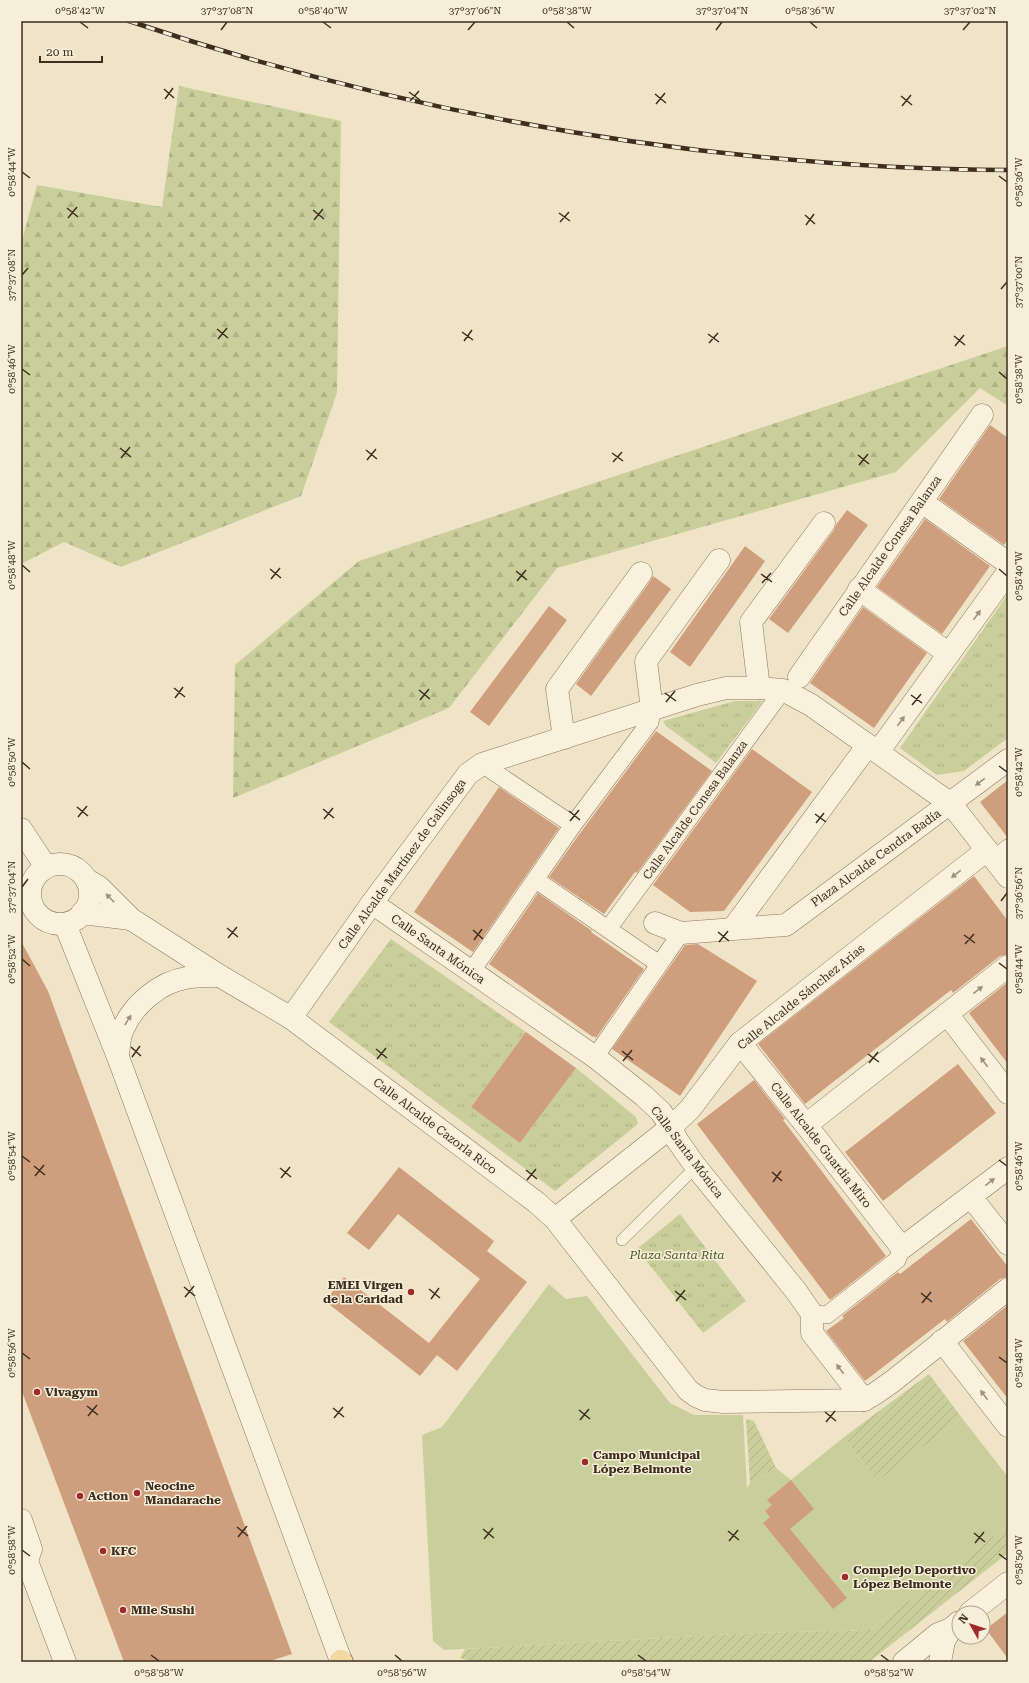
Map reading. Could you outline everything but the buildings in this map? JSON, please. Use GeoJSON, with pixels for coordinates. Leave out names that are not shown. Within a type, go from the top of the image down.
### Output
{"type":"FeatureCollection","features":[{"type":"Feature","properties":{"kind":"street","name":"Calle Alcalde Conesa Balanza"},"geometry":{"type":"LineString","coordinates":[[608,929],[791,683],[922,502],[982,415]]}},
{"type":"Feature","properties":{"kind":"street"},"geometry":{"type":"LineString","coordinates":[[922,502],[1008,563]]}},
{"type":"Feature","properties":{"kind":"street"},"geometry":{"type":"LineString","coordinates":[[759,688],[751,622],[824,522]]}},
{"type":"Feature","properties":{"kind":"street"},"geometry":{"type":"LineString","coordinates":[[471,972],[574,825],[650,722],[652,710],[646,661],[719,560]]}},
{"type":"Feature","properties":{"kind":"street"},"geometry":{"type":"LineString","coordinates":[[734,927],[949,654],[1008,572]]}},
{"type":"Feature","properties":{"kind":"street"},"geometry":{"type":"LineString","coordinates":[[564,738],[557,689],[641,573]]}},
{"type":"Feature","properties":{"kind":"street"},"geometry":{"type":"LineString","coordinates":[[859,589],[949,654]]}},
{"type":"Feature","properties":{"kind":"street"},"geometry":{"type":"LineString","coordinates":[[791,683],[810,705],[951,804],[996,852],[1008,877]]}},
{"type":"Feature","properties":{"kind":"street","name":"Calle Alcalde Martínez de Galinsoga"},"geometry":{"type":"LineString","coordinates":[[291,1018],[372,903],[468,774],[482,764],[697,695],[726,688],[759,688],[791,683]]}},
{"type":"Feature","properties":{"kind":"street","name":"Plaza Alcalde Cendra Badía"},"geometry":{"type":"LineString","coordinates":[[656,923],[681,933],[734,927],[786,925],[951,804],[1008,760]]}},
{"type":"Feature","properties":{"kind":"street"},"geometry":{"type":"LineString","coordinates":[[482,764],[574,825]]}},
{"type":"Feature","properties":{"kind":"street"},"geometry":{"type":"LineString","coordinates":[[23,834],[46,867]]}},
{"type":"Feature","properties":{"kind":"street","name":"Calle Alcalde Sánchez Arias"},"geometry":{"type":"LineString","coordinates":[[555,1219],[671,1127],[690,1109],[740,1043],[996,852]]}},
{"type":"Feature","properties":{"kind":"street"},"geometry":{"type":"LineString","coordinates":[[74,918],[88,903],[90,893],[87,880],[81,872],[72,866],[63,864],[46,867],[34,879],[26,907],[42,918],[48,921],[74,918],[131,919]]}},
{"type":"Feature","properties":{"kind":"street"},"geometry":{"type":"LineString","coordinates":[[87,880],[99,886],[131,919]]}},
{"type":"Feature","properties":{"kind":"street"},"geometry":{"type":"LineString","coordinates":[[536,880],[659,964]]}},
{"type":"Feature","properties":{"kind":"street","name":"Calle Santa Mónica"},"geometry":{"type":"LineString","coordinates":[[372,903],[595,1057],[644,1096],[661,1112],[671,1127],[677,1140],[696,1167],[796,1291],[812,1323],[864,1400]]}},
{"type":"Feature","properties":{"kind":"street"},"geometry":{"type":"LineString","coordinates":[[74,918],[118,1057],[341,1662]]}},
{"type":"Feature","properties":{"kind":"street","name":"Calle Alcalde Cazorla Rico"},"geometry":{"type":"LineString","coordinates":[[131,919],[220,976],[291,1018],[536,1202],[555,1219],[688,1390],[696,1396],[705,1400],[723,1402],[864,1400]]}},
{"type":"Feature","properties":{"kind":"street"},"geometry":{"type":"LineString","coordinates":[[595,1057],[681,933]]}},
{"type":"Feature","properties":{"kind":"street"},"geometry":{"type":"LineString","coordinates":[[806,1125],[1008,966]]}},
{"type":"Feature","properties":{"kind":"street"},"geometry":{"type":"LineString","coordinates":[[118,1057],[119,1042],[123,1028],[134,1010],[147,997],[161,988],[185,978],[220,976]]}},
{"type":"Feature","properties":{"kind":"street"},"geometry":{"type":"LineString","coordinates":[[947,1014],[1008,1093]]}},
{"type":"Feature","properties":{"kind":"street","name":"Calle Alcalde Guardia Miro"},"geometry":{"type":"LineString","coordinates":[[740,1043],[902,1248]]}},
{"type":"Feature","properties":{"kind":"street"},"geometry":{"type":"LineString","coordinates":[[812,1323],[827,1315],[897,1260],[902,1248],[1008,1168]]}},
{"type":"Feature","properties":{"kind":"street"},"geometry":{"type":"LineString","coordinates":[[971,1196],[1008,1244]]}},
{"type":"Feature","properties":{"kind":"street"},"geometry":{"type":"LineString","coordinates":[[864,1400],[876,1393],[1008,1289]]}},
{"type":"Feature","properties":{"kind":"street"},"geometry":{"type":"LineString","coordinates":[[942,1341],[1008,1426]]}},
{"type":"Feature","properties":{"kind":"street"},"geometry":{"type":"LineString","coordinates":[[21,1520],[31,1549],[24,1562],[65,1662]]}},
{"type":"Feature","properties":{"kind":"street"},"geometry":{"type":"LineString","coordinates":[[980,1605],[1008,1583]]}},
{"type":"Feature","properties":{"kind":"street"},"geometry":{"type":"LineString","coordinates":[[904,1662],[938,1634],[951,1627]]}},
{"type":"Feature","properties":{"kind":"street"},"geometry":{"type":"LineString","coordinates":[[940,1662],[944,1641],[951,1631]]}},
{"type":"Feature","properties":{"kind":"lane"},"geometry":{"type":"LineString","coordinates":[[622,1240],[696,1167]]}},
{"type":"Feature","properties":{"kind":"green space"},"geometry":{"type":"Polygon","coordinates":[[[179,86],[341,121],[337,393],[301,496],[121,567],[64,542],[21,564],[21,244],[37,185],[162,207],[179,86]]]}},
{"type":"Feature","properties":{"kind":"green space"},"geometry":{"type":"Polygon","coordinates":[[[1008,346],[1008,406],[980,388],[896,472],[557,568],[449,708],[233,798],[235,665],[359,561],[1008,346]]]}},
{"type":"Feature","properties":{"kind":"green space"},"geometry":{"type":"Polygon","coordinates":[[[1008,594],[1008,738],[964,771],[937,775],[900,748],[1008,594]]]}},
{"type":"Feature","properties":{"kind":"green space"},"geometry":{"type":"Polygon","coordinates":[[[735,701],[763,701],[716,763],[666,726],[663,721],[735,701]]]}},
{"type":"Feature","properties":{"kind":"green space"},"geometry":{"type":"Polygon","coordinates":[[[391,939],[526,1032],[471,1107],[520,1143],[576,1068],[636,1117],[638,1124],[555,1191],[329,1022],[391,939]]]}},
{"type":"Feature","properties":{"kind":"green space","name":"Plaza Santa Rita"},"geometry":{"type":"Polygon","coordinates":[[[680,1214],[746,1301],[703,1333],[637,1249],[680,1214]]]}},
{"type":"Feature","properties":{"kind":"green space","name":"Campo Municipal López Belmonte"},"geometry":{"type":"Polygon","coordinates":[[[549,1284],[566,1299],[587,1296],[670,1403],[694,1415],[743,1415],[747,1489],[750,1483],[776,1468],[791,1480],[844,1437],[877,1482],[962,1418],[1008,1477],[1008,1525],[870,1630],[754,1633],[444,1650],[433,1641],[422,1435],[442,1427],[549,1284]]]}},
{"type":"Feature","properties":{"kind":"green space"},"geometry":{"type":"Polygon","coordinates":[[[929,1374],[962,1418],[877,1482],[844,1437],[929,1374]]]}},
{"type":"Feature","properties":{"kind":"green space"},"geometry":{"type":"Polygon","coordinates":[[[746,1419],[754,1421],[776,1468],[750,1483],[746,1419]]]}},
{"type":"Feature","properties":{"kind":"green space"},"geometry":{"type":"Polygon","coordinates":[[[1008,1525],[1008,1553],[869,1662],[473,1662],[460,1658],[465,1649],[754,1633],[870,1630],[1008,1525]]]}},
{"type":"Feature","properties":{"kind":"railway"},"geometry":{"type":"LineString","coordinates":[[129,21],[206,46],[362,89],[441,107],[600,137],[761,157],[915,168],[1008,170]]}},
{"type":"Feature","properties":{"kind":"place","name":"EMEI Virgen de la Caridad"},"geometry":{"type":"Point","coordinates":[411,1292]}},
{"type":"Feature","properties":{"kind":"place","name":"Vivagym"},"geometry":{"type":"Point","coordinates":[37,1392]}},
{"type":"Feature","properties":{"kind":"place","name":"Campo Municipal López Belmonte"},"geometry":{"type":"Point","coordinates":[585,1462]}},
{"type":"Feature","properties":{"kind":"place","name":"Neocine Mandarache"},"geometry":{"type":"Point","coordinates":[137,1493]}},
{"type":"Feature","properties":{"kind":"place","name":"Action"},"geometry":{"type":"Point","coordinates":[80,1496]}},
{"type":"Feature","properties":{"kind":"place","name":"KFC"},"geometry":{"type":"Point","coordinates":[103,1551]}},
{"type":"Feature","properties":{"kind":"place","name":"Complejo Deportivo López Belmonte"},"geometry":{"type":"Point","coordinates":[845,1577]}},
{"type":"Feature","properties":{"kind":"place","name":"Mile Sushi"},"geometry":{"type":"Point","coordinates":[123,1610]}}]}
